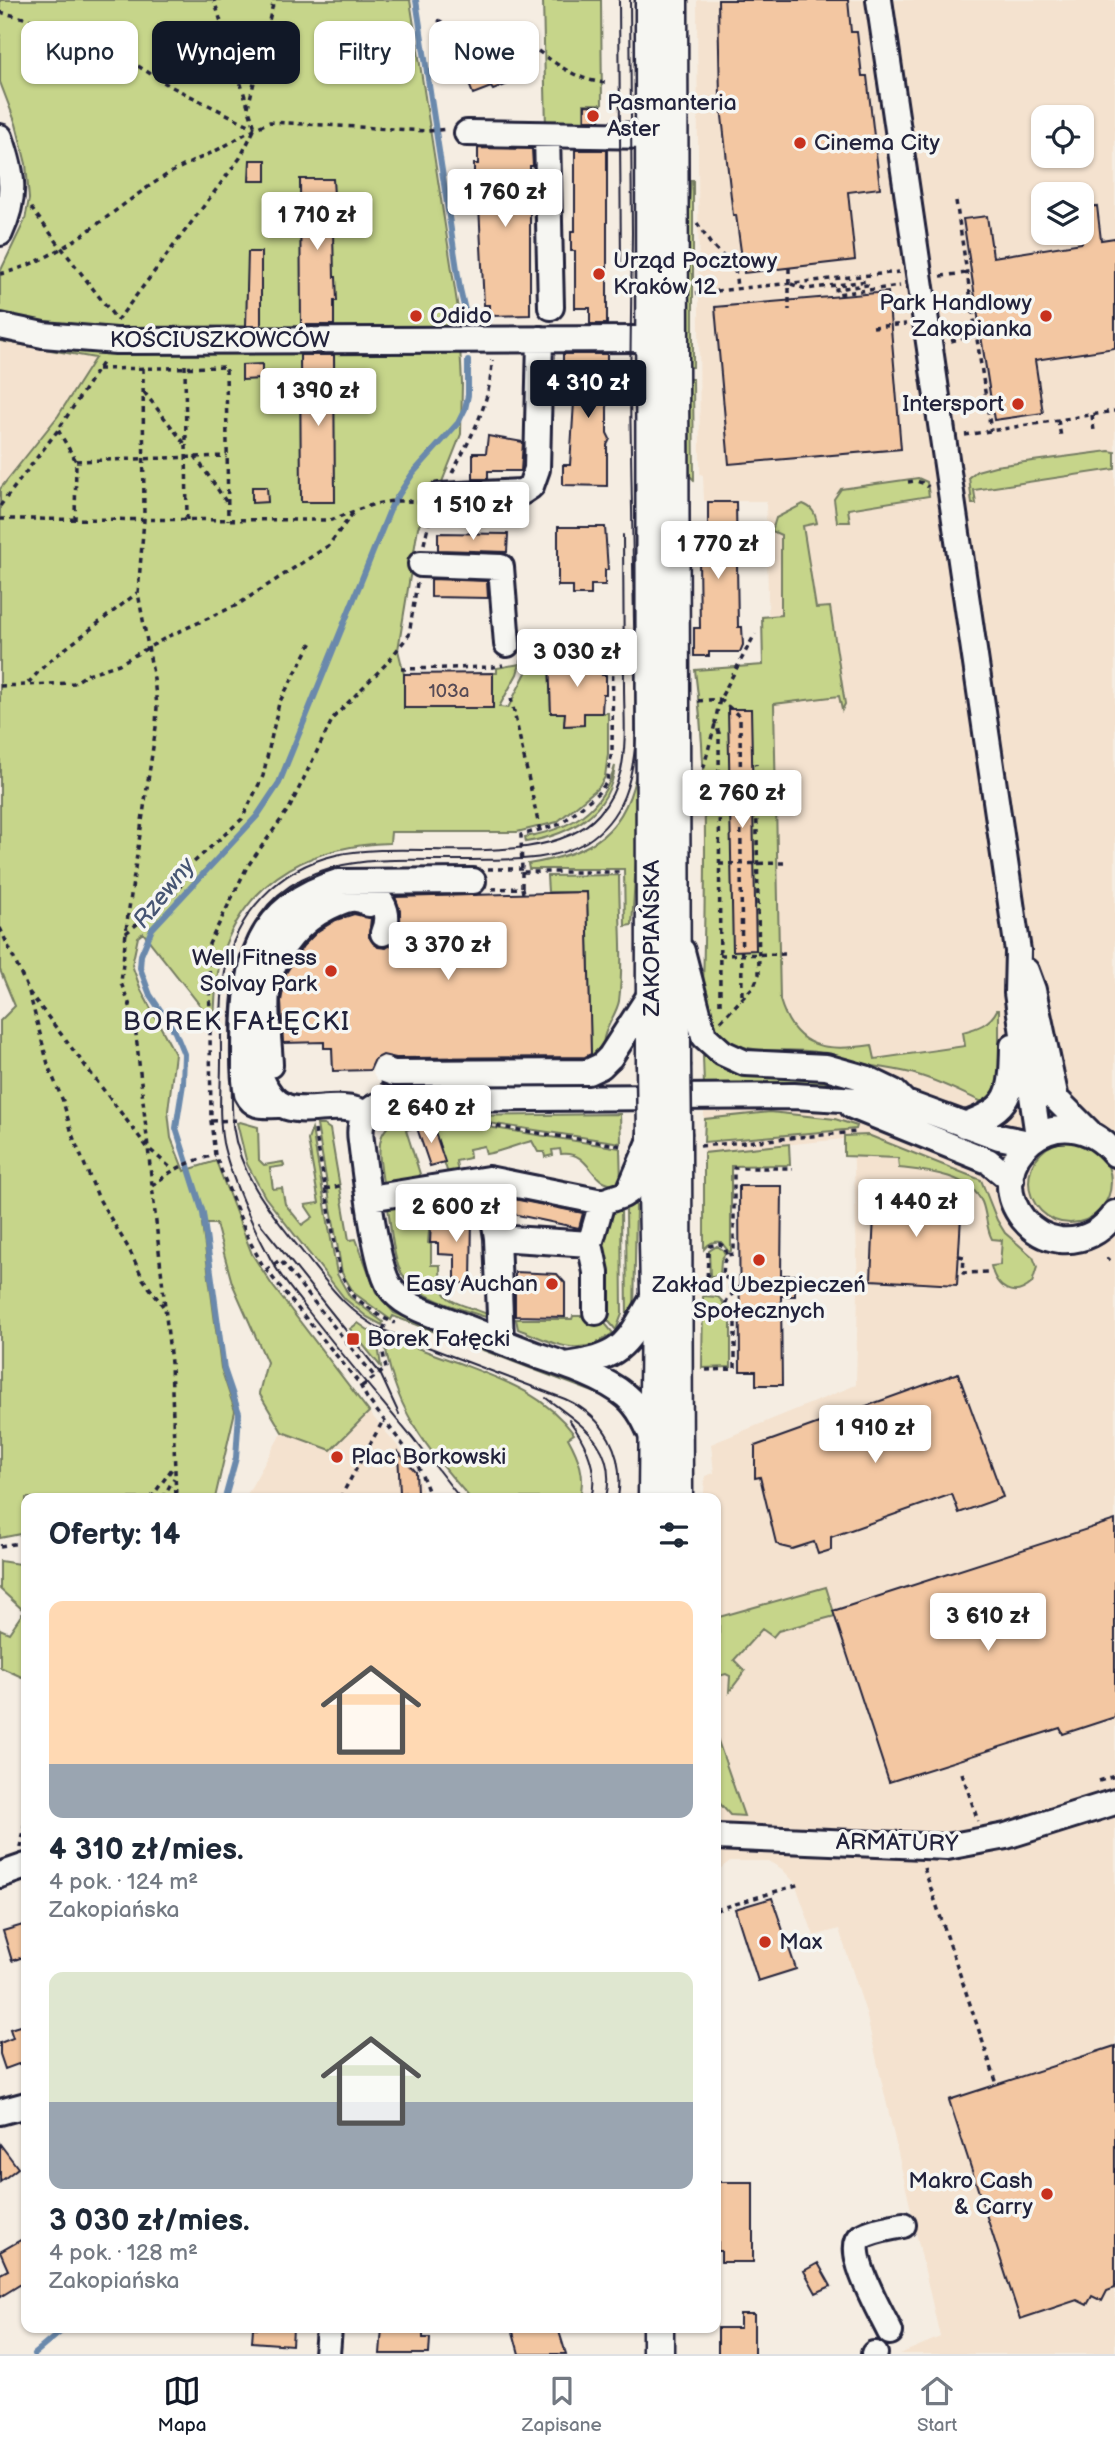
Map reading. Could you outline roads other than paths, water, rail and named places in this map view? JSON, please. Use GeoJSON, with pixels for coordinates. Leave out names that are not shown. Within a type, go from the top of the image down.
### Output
{"type":"FeatureCollection","features":[{"type":"Feature","properties":{"kind":"main road","name":"ZAKOPIAŃSKA"},"geometry":{"type":"LineString","coordinates":[[651,0],[652,992],[675,1139],[677,1493]]}},
{"type":"Feature","properties":{"kind":"main road","name":"ZAKOPIAŃSKA"},"geometry":{"type":"LineString","coordinates":[[664,1064],[676,922],[672,0]]}},
{"type":"Feature","properties":{"kind":"main road","name":"ZAKOPIAŃSKA"},"geometry":{"type":"LineString","coordinates":[[653,1493],[656,1293],[675,1139]]}},
{"type":"Feature","properties":{"kind":"main road"},"geometry":{"type":"LineString","coordinates":[[658,2333],[658,2354]]}},
{"type":"Feature","properties":{"kind":"main road"},"geometry":{"type":"LineString","coordinates":[[677,2333],[677,2354]]}},
{"type":"Feature","properties":{"kind":"street"},"geometry":{"type":"LineString","coordinates":[[879,0],[1018,951],[1012,1086],[1003,1104],[964,1125]]}},
{"type":"Feature","properties":{"kind":"street"},"geometry":{"type":"LineString","coordinates":[[467,133],[651,136]]}},
{"type":"Feature","properties":{"kind":"street"},"geometry":{"type":"LineString","coordinates":[[547,135],[551,307]]}},
{"type":"Feature","properties":{"kind":"street"},"geometry":{"type":"LineString","coordinates":[[0,137],[13,186],[7,217],[0,233]]}},
{"type":"Feature","properties":{"kind":"street","name":"KOŚCIUSZKOWCÓW"},"geometry":{"type":"LineString","coordinates":[[0,326],[43,335],[116,341],[652,338]]}},
{"type":"Feature","properties":{"kind":"street"},"geometry":{"type":"LineString","coordinates":[[439,496],[523,492],[531,486],[537,469],[540,339]]}},
{"type":"Feature","properties":{"kind":"street"},"geometry":{"type":"LineString","coordinates":[[421,564],[501,567],[507,644]]}},
{"type":"Feature","properties":{"kind":"street"},"geometry":{"type":"LineString","coordinates":[[269,1084],[257,1105],[252,1102],[247,1094],[244,1010],[247,979],[253,958],[269,927],[279,915],[303,896],[338,882],[473,881]]}},
{"type":"Feature","properties":{"kind":"street"},"geometry":{"type":"LineString","coordinates":[[367,1114],[347,1107],[289,1109],[269,1084],[259,996],[261,976],[273,947],[282,932],[302,911],[345,890],[362,889],[369,898]]}},
{"type":"Feature","properties":{"kind":"street"},"geometry":{"type":"LineString","coordinates":[[676,922],[704,1036],[723,1053],[746,1063],[826,1067],[865,1078],[894,1092],[905,1103]]}},
{"type":"Feature","properties":{"kind":"street"},"geometry":{"type":"LineString","coordinates":[[1018,951],[1033,990],[1056,1099],[1088,1132]]}},
{"type":"Feature","properties":{"kind":"street"},"geometry":{"type":"LineString","coordinates":[[385,1070],[393,1073],[588,1072],[601,1066],[610,1057],[652,992]]}},
{"type":"Feature","properties":{"kind":"street"},"geometry":{"type":"LineString","coordinates":[[1017,993],[1033,1139],[1014,1166],[1011,1180],[1014,1203],[1019,1213],[1035,1230],[1045,1236],[1070,1240],[1083,1238],[1106,1225],[1115,1213]]}},
{"type":"Feature","properties":{"kind":"street"},"geometry":{"type":"LineString","coordinates":[[654,1441],[640,1413],[625,1395],[565,1365],[421,1310],[395,1293],[383,1272],[360,1135],[362,1122],[377,1104],[408,1099],[794,1096],[905,1103],[999,1137],[1033,1139],[1063,1128],[1076,1128],[1104,1142],[1115,1154]]}},
{"type":"Feature","properties":{"kind":"street"},"geometry":{"type":"LineString","coordinates":[[839,1100],[988,1161],[1011,1180]]}},
{"type":"Feature","properties":{"kind":"street"},"geometry":{"type":"LineString","coordinates":[[370,1198],[488,1179],[602,1202],[629,1191],[675,1139]]}},
{"type":"Feature","properties":{"kind":"street"},"geometry":{"type":"LineString","coordinates":[[488,1179],[496,1238],[501,1341]]}},
{"type":"Feature","properties":{"kind":"street"},"geometry":{"type":"LineString","coordinates":[[596,1312],[596,1272],[590,1244],[602,1202]]}},
{"type":"Feature","properties":{"kind":"street"},"geometry":{"type":"LineString","coordinates":[[496,1238],[590,1244]]}},
{"type":"Feature","properties":{"kind":"street"},"geometry":{"type":"LineString","coordinates":[[565,1365],[597,1360],[626,1345],[656,1293]]}},
{"type":"Feature","properties":{"kind":"street","name":"ARMATURY"},"geometry":{"type":"LineString","coordinates":[[721,1837],[947,1847],[1006,1836],[1115,1802]]}},
{"type":"Feature","properties":{"kind":"street"},"geometry":{"type":"LineString","coordinates":[[0,2112],[21,2106]]}},
{"type":"Feature","properties":{"kind":"street"},"geometry":{"type":"LineString","coordinates":[[890,2332],[859,2267],[856,2244],[867,2234],[903,2225]]}},
{"type":"Feature","properties":{"kind":"street"},"geometry":{"type":"LineString","coordinates":[[327,2354],[329,2333]]}},
{"type":"Feature","properties":{"kind":"waterway","name":"Rzewny"},"geometry":{"type":"LineString","coordinates":[[416,0],[460,289],[467,319]]}},
{"type":"Feature","properties":{"kind":"waterway","name":"Rzewny"},"geometry":{"type":"LineString","coordinates":[[226,1493],[236,1458],[239,1413],[224,1369],[203,1213],[176,1128],[183,1084],[184,1054],[175,1032],[150,995],[140,968],[141,955],[152,929],[257,816],[279,783],[392,505],[413,473],[458,423],[465,409],[468,395],[468,361]]}},
{"type":"Feature","properties":{"kind":"waterway","name":"Rzewny"},"geometry":{"type":"LineString","coordinates":[[34,2354],[59,2333]]}},
{"type":"Feature","properties":{"kind":"tram line"},"geometry":{"type":"LineString","coordinates":[[619,0],[621,266]]}},
{"type":"Feature","properties":{"kind":"tram line"},"geometry":{"type":"LineString","coordinates":[[618,1493],[615,1452],[601,1427],[579,1407],[565,1399],[383,1330],[359,1315],[339,1297],[281,1225],[250,1179],[243,1162],[233,1126],[232,1027],[238,969],[246,942],[258,918],[275,897],[299,880],[330,868],[364,862],[513,859],[558,854],[586,842],[599,832],[618,809],[624,796],[629,782],[636,736],[630,395],[630,0]]}},
{"type":"Feature","properties":{"kind":"tram line"},"geometry":{"type":"LineString","coordinates":[[416,1443],[281,1276],[242,1200],[226,1156],[221,1122],[221,1016],[225,972],[230,951],[249,913],[278,882],[315,861],[366,851],[476,850],[547,843],[576,832],[599,814],[615,788],[624,749],[623,535]]}},
{"type":"Feature","properties":{"kind":"tram line"},"geometry":{"type":"LineString","coordinates":[[259,1222],[380,1373],[399,1414]]}},
{"type":"Feature","properties":{"kind":"tram line"},"geometry":{"type":"LineString","coordinates":[[546,1398],[584,1428],[602,1450],[607,1464],[607,1493]]}},
{"type":"Feature","properties":{"kind":"tram line"},"geometry":{"type":"LineString","coordinates":[[569,1420],[589,1457],[593,1477],[592,1493]]}},
{"type":"Feature","properties":{"kind":"tram line"},"geometry":{"type":"LineString","coordinates":[[411,1435],[456,1493]]}},
{"type":"Feature","properties":{"kind":"place","name":"Pasmanteria Aster"},"geometry":{"type":"Point","coordinates":[593,116]}},
{"type":"Feature","properties":{"kind":"place","name":"Cinema City"},"geometry":{"type":"Point","coordinates":[800,143]}},
{"type":"Feature","properties":{"kind":"place","name":"Urząd Pocztowy Kraków 12"},"geometry":{"type":"Point","coordinates":[599,274]}},
{"type":"Feature","properties":{"kind":"place","name":"Odido"},"geometry":{"type":"Point","coordinates":[416,316]}},
{"type":"Feature","properties":{"kind":"place","name":"Park Handlowy Zakopianka"},"geometry":{"type":"Point","coordinates":[1046,316]}},
{"type":"Feature","properties":{"kind":"place","name":"Intersport"},"geometry":{"type":"Point","coordinates":[1018,404]}},
{"type":"Feature","properties":{"kind":"place","name":"Well Fitness Solvay Park"},"geometry":{"type":"Point","coordinates":[331,971]}},
{"type":"Feature","properties":{"kind":"place","name":"Zakład Ubezpieczeń Społecznych"},"geometry":{"type":"Point","coordinates":[759,1260]}},
{"type":"Feature","properties":{"kind":"place","name":"Easy Auchan"},"geometry":{"type":"Point","coordinates":[552,1284]}},
{"type":"Feature","properties":{"kind":"place","name":"Borek Fałęcki"},"geometry":{"type":"Point","coordinates":[353,1339]}},
{"type":"Feature","properties":{"kind":"place","name":"Plac Borkowski"},"geometry":{"type":"Point","coordinates":[337,1457]}},
{"type":"Feature","properties":{"kind":"place","name":"Max"},"geometry":{"type":"Point","coordinates":[765,1942]}},
{"type":"Feature","properties":{"kind":"place","name":"Makro Cash & Carry"},"geometry":{"type":"Point","coordinates":[1047,2194]}},
{"type":"Feature","properties":{"kind":"district","name":"BOREK FAŁĘCKI"},"geometry":{"type":"Point","coordinates":[237,1022]}}]}
